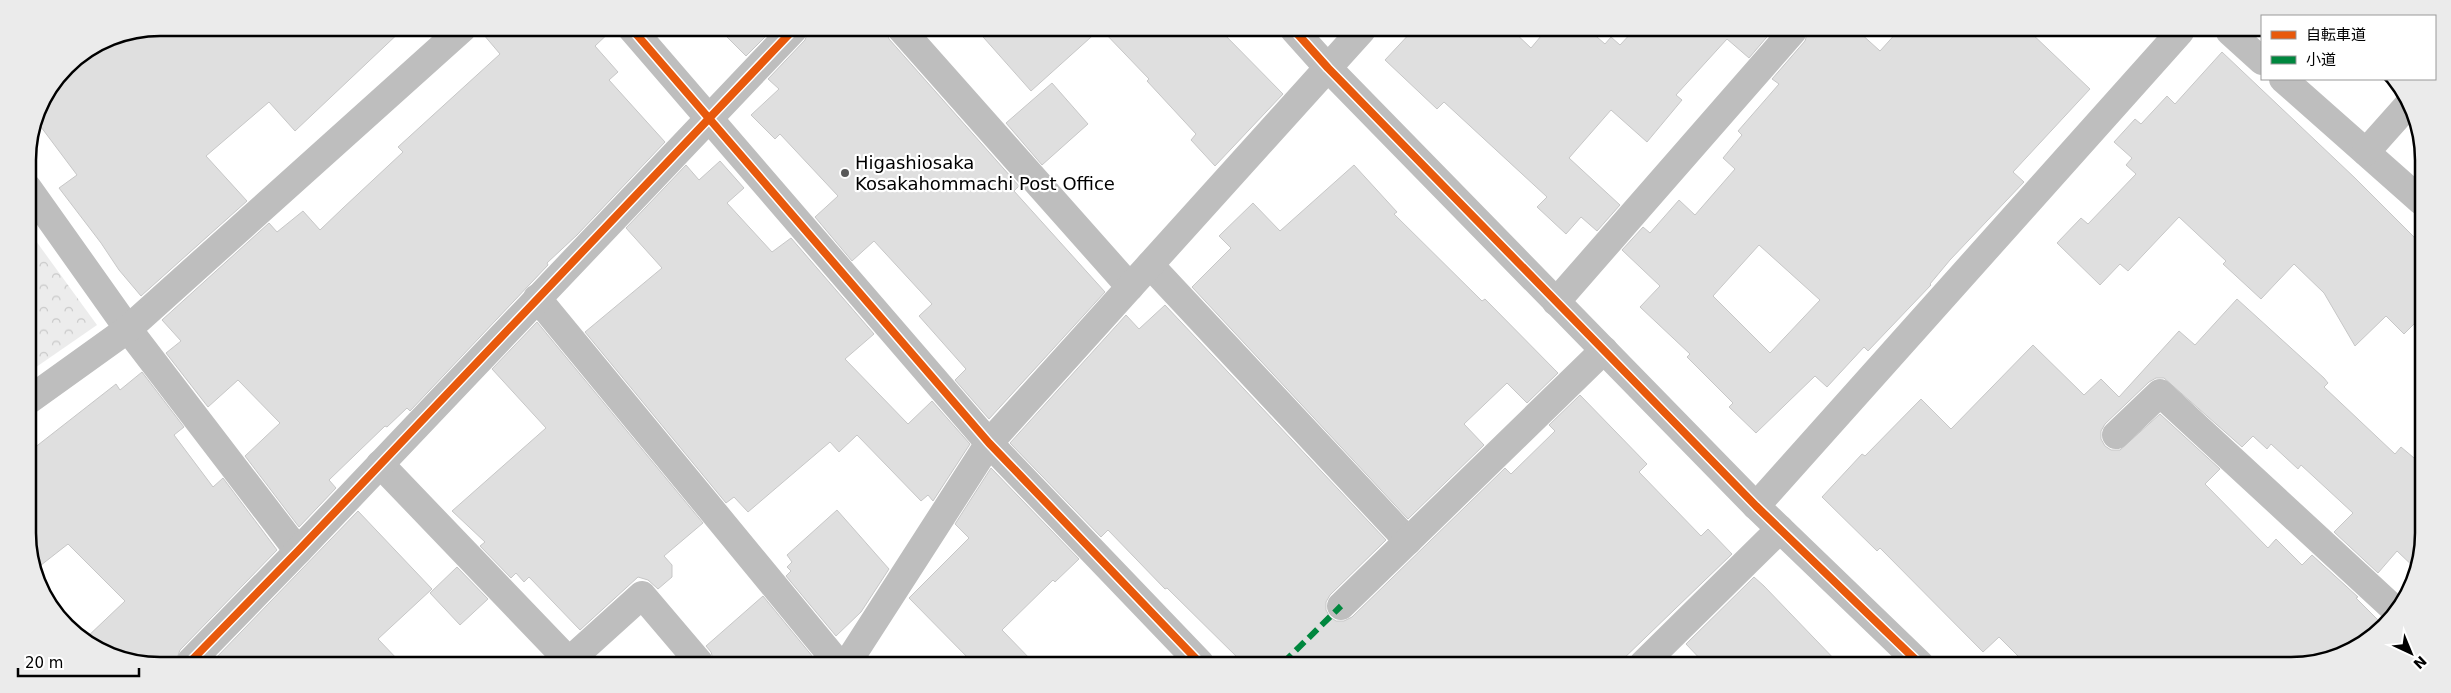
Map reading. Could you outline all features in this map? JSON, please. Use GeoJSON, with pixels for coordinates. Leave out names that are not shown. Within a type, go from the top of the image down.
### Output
{"type":"FeatureCollection","features":[{"type":"Feature","properties":{"kind":"street"},"geometry":{"type":"LineString","coordinates":[[1300,36],[1328,68],[1756,506],[1912,656]]}},
{"type":"Feature","properties":{"kind":"street"},"geometry":{"type":"LineString","coordinates":[[851,657],[989,443],[1356,36]]}},
{"type":"Feature","properties":{"kind":"street"},"geometry":{"type":"LineString","coordinates":[[1556,302],[1788,36]]}},
{"type":"Feature","properties":{"kind":"street"},"geometry":{"type":"LineString","coordinates":[[1756,506],[2176,36]]}},
{"type":"Feature","properties":{"kind":"street"},"geometry":{"type":"LineString","coordinates":[[2234,36],[2261,60]]}},
{"type":"Feature","properties":{"kind":"street"},"geometry":{"type":"LineString","coordinates":[[36,395],[128,328],[453,37]]}},
{"type":"Feature","properties":{"kind":"street"},"geometry":{"type":"LineString","coordinates":[[639,37],[989,443],[1194,657]]}},
{"type":"Feature","properties":{"kind":"street"},"geometry":{"type":"LineString","coordinates":[[194,657],[298,551],[787,37]]}},
{"type":"Feature","properties":{"kind":"street"},"geometry":{"type":"LineString","coordinates":[[908,37],[1130,287]]}},
{"type":"Feature","properties":{"kind":"street"},"geometry":{"type":"LineString","coordinates":[[2284,80],[2415,196]]}},
{"type":"Feature","properties":{"kind":"street"},"geometry":{"type":"LineString","coordinates":[[2366,152],[2404,110]]}},
{"type":"Feature","properties":{"kind":"street"},"geometry":{"type":"LineString","coordinates":[[37,200],[128,328],[298,551]]}},
{"type":"Feature","properties":{"kind":"street"},"geometry":{"type":"LineString","coordinates":[[1150,265],[1408,541]]}},
{"type":"Feature","properties":{"kind":"street"},"geometry":{"type":"LineString","coordinates":[[537,298],[833,657]]}},
{"type":"Feature","properties":{"kind":"street"},"geometry":{"type":"LineString","coordinates":[[1340,606],[1604,350]]}},
{"type":"Feature","properties":{"kind":"street"},"geometry":{"type":"LineString","coordinates":[[2116,435],[2160,392],[2391,605]]}},
{"type":"Feature","properties":{"kind":"street"},"geometry":{"type":"LineString","coordinates":[[380,464],[564,657]]}},
{"type":"Feature","properties":{"kind":"street"},"geometry":{"type":"LineString","coordinates":[[1651,656],[1780,529]]}},
{"type":"Feature","properties":{"kind":"street"},"geometry":{"type":"LineString","coordinates":[[573,657],[642,595],[695,657]]}},
{"type":"Feature","properties":{"kind":"green space"},"geometry":{"type":"Polygon","coordinates":[[[37,242],[97,325],[36,367],[37,242]]]}},
{"type":"Feature","properties":{"kind":"building"},"geometry":{"type":"Polygon","coordinates":[[[1226,36],[1283,94],[1215,166],[1191,140],[1196,134],[1147,81],[1149,79],[1108,37],[1226,36]]]}},
{"type":"Feature","properties":{"kind":"building"},"geometry":{"type":"Polygon","coordinates":[[[1407,36],[1519,36],[1531,48],[1541,36],[1596,36],[1605,44],[1611,37],[1620,45],[1628,36],[1768,36],[1749,58],[1727,39],[1676,95],[1682,100],[1647,142],[1611,110],[1569,158],[1620,205],[1597,231],[1581,217],[1566,234],[1537,207],[1547,197],[1444,102],[1437,109],[1385,60],[1407,36]]]}},
{"type":"Feature","properties":{"kind":"building"},"geometry":{"type":"Polygon","coordinates":[[[1806,36],[1864,36],[1880,51],[1893,36],[2034,36],[2090,89],[2013,172],[2024,182],[1950,260],[1931,285],[1868,351],[1864,347],[1827,387],[1815,376],[1756,433],[1729,407],[1733,403],[1687,357],[1690,354],[1640,307],[1660,286],[1622,250],[1643,227],[1650,233],[1679,200],[1695,215],[1735,169],[1723,158],[1742,135],[1738,131],[1779,84],[1772,79],[1805,41],[1806,36]],[[1759,245],[1713,296],[1770,353],[1820,300],[1759,245]]]}},
{"type":"Feature","properties":{"kind":"building"},"geometry":{"type":"Polygon","coordinates":[[[152,37],[395,37],[295,131],[269,102],[206,156],[247,201],[141,296],[119,270],[59,188],[77,175],[41,126],[57,91],[85,62],[105,49],[128,40],[152,37]]]}},
{"type":"Feature","properties":{"kind":"building"},"geometry":{"type":"Polygon","coordinates":[[[485,37],[605,37],[595,46],[618,72],[609,80],[665,142],[577,235],[547,263],[548,265],[410,411],[407,408],[387,427],[385,426],[329,480],[336,488],[299,527],[245,456],[280,423],[238,380],[208,407],[166,353],[181,341],[162,320],[269,223],[277,232],[303,211],[320,230],[403,152],[398,147],[500,54],[485,37]]]}},
{"type":"Feature","properties":{"kind":"building"},"geometry":{"type":"Polygon","coordinates":[[[727,37],[765,37],[746,56],[727,37]]]}},
{"type":"Feature","properties":{"kind":"building"},"geometry":{"type":"Polygon","coordinates":[[[806,37],[888,37],[1019,186],[1014,191],[1105,292],[989,419],[955,380],[966,369],[919,316],[932,304],[874,241],[852,261],[815,217],[838,196],[780,134],[775,139],[751,115],[779,89],[768,79],[806,37]]]}},
{"type":"Feature","properties":{"kind":"building"},"geometry":{"type":"Polygon","coordinates":[[[983,37],[1092,37],[1031,91],[983,37]]]}},
{"type":"Feature","properties":{"kind":"building"},"geometry":{"type":"Polygon","coordinates":[[[2222,52],[2355,178],[2414,237],[2415,323],[2404,334],[2386,316],[2355,346],[2324,293],[2294,264],[2261,299],[2223,264],[2226,261],[2179,217],[2128,271],[2120,264],[2100,285],[2057,243],[2081,218],[2088,224],[2136,174],[2126,165],[2132,158],[2114,142],[2135,119],[2141,124],[2167,96],[2175,104],[2222,52]]]}},
{"type":"Feature","properties":{"kind":"building"},"geometry":{"type":"Polygon","coordinates":[[[1052,83],[1088,124],[1042,165],[1006,123],[1052,83]]]}},
{"type":"Feature","properties":{"kind":"building"},"geometry":{"type":"Polygon","coordinates":[[[720,161],[744,188],[727,203],[772,252],[791,238],[874,334],[845,359],[908,424],[932,401],[970,444],[933,501],[928,495],[921,501],[857,435],[839,452],[830,442],[748,512],[734,497],[726,503],[585,332],[662,268],[626,228],[686,165],[699,180],[720,161]]]}},
{"type":"Feature","properties":{"kind":"building"},"geometry":{"type":"Polygon","coordinates":[[[1354,165],[1397,212],[1394,214],[1482,301],[1485,299],[1558,373],[1527,403],[1507,383],[1464,424],[1484,445],[1408,519],[1192,287],[1231,248],[1219,236],[1253,203],[1280,231],[1354,165]]]}},
{"type":"Feature","properties":{"kind":"building"},"geometry":{"type":"Polygon","coordinates":[[[2237,299],[2324,378],[2328,383],[2324,387],[2395,454],[2401,447],[2415,459],[2415,533],[2410,564],[2397,551],[2378,573],[2334,532],[2353,513],[2301,465],[2298,469],[2271,444],[2267,449],[2253,436],[2242,447],[2164,378],[2156,378],[2149,382],[2105,424],[2101,431],[2101,439],[2105,446],[2111,450],[2120,450],[2160,414],[2220,469],[2205,484],[2268,548],[2276,539],[2302,565],[2312,555],[2358,597],[2356,598],[2378,620],[2353,640],[2331,650],[2299,656],[2018,656],[1999,637],[1983,652],[1880,548],[1877,551],[1822,497],[1862,454],[1865,456],[1921,399],[1951,429],[2033,345],[2084,395],[2101,379],[2119,397],[2179,331],[2195,345],[2237,299]]]}},
{"type":"Feature","properties":{"kind":"building"},"geometry":{"type":"Polygon","coordinates":[[[1165,305],[1386,540],[1330,595],[1326,602],[1326,610],[1330,617],[1336,621],[1344,621],[1352,617],[1505,468],[1511,474],[1555,431],[1549,425],[1580,395],[1647,464],[1639,472],[1701,536],[1708,529],[1732,554],[1626,656],[1236,656],[1167,588],[1165,589],[1108,530],[1101,537],[1010,443],[1126,315],[1139,329],[1165,305]]]}},
{"type":"Feature","properties":{"kind":"building"},"geometry":{"type":"Polygon","coordinates":[[[537,322],[703,523],[664,556],[672,565],[672,577],[658,589],[648,580],[638,577],[580,630],[529,577],[524,582],[516,573],[511,578],[480,546],[485,542],[452,511],[546,428],[492,369],[537,322]]]}},
{"type":"Feature","properties":{"kind":"building"},"geometry":{"type":"Polygon","coordinates":[[[142,372],[184,427],[174,435],[213,487],[223,478],[277,550],[180,650],[177,657],[144,656],[128,653],[90,634],[125,601],[68,544],[41,565],[39,557],[36,533],[36,446],[116,384],[120,390],[142,372]]]}},
{"type":"Feature","properties":{"kind":"building"},"geometry":{"type":"Polygon","coordinates":[[[991,468],[1079,559],[1055,582],[1053,580],[1002,630],[1028,657],[967,657],[909,598],[969,538],[955,524],[991,468]]]}},
{"type":"Feature","properties":{"kind":"building"},"geometry":{"type":"Polygon","coordinates":[[[837,510],[889,569],[861,612],[836,636],[786,576],[791,571],[787,567],[792,562],[787,555],[837,510]]]}},
{"type":"Feature","properties":{"kind":"building"},"geometry":{"type":"Polygon","coordinates":[[[358,511],[432,589],[378,639],[395,657],[217,657],[358,511]]]}},
{"type":"Feature","properties":{"kind":"building"},"geometry":{"type":"Polygon","coordinates":[[[457,567],[488,599],[460,625],[430,593],[457,567]]]}},
{"type":"Feature","properties":{"kind":"building"},"geometry":{"type":"Polygon","coordinates":[[[1754,577],[1832,656],[1698,656],[1686,644],[1754,577]]]}},
{"type":"Feature","properties":{"kind":"building"},"geometry":{"type":"Polygon","coordinates":[[[763,596],[813,657],[712,657],[706,646],[763,596]]]}},
{"type":"Feature","properties":{"kind":"marked path"},"geometry":{"type":"LineString","coordinates":[[1290,656],[1341,606]]}},
{"type":"Feature","properties":{"kind":"cycle path"},"geometry":{"type":"LineString","coordinates":[[1300,36],[1328,68],[1756,506],[1912,656]]}},
{"type":"Feature","properties":{"kind":"cycle path"},"geometry":{"type":"LineString","coordinates":[[639,37],[989,443],[1194,657]]}},
{"type":"Feature","properties":{"kind":"cycle path"},"geometry":{"type":"LineString","coordinates":[[195,657],[787,37]]}},
{"type":"Feature","properties":{"kind":"place","name":"Higashiosaka Kosakahommachi Post Office"},"geometry":{"type":"Point","coordinates":[845,173]}}]}
